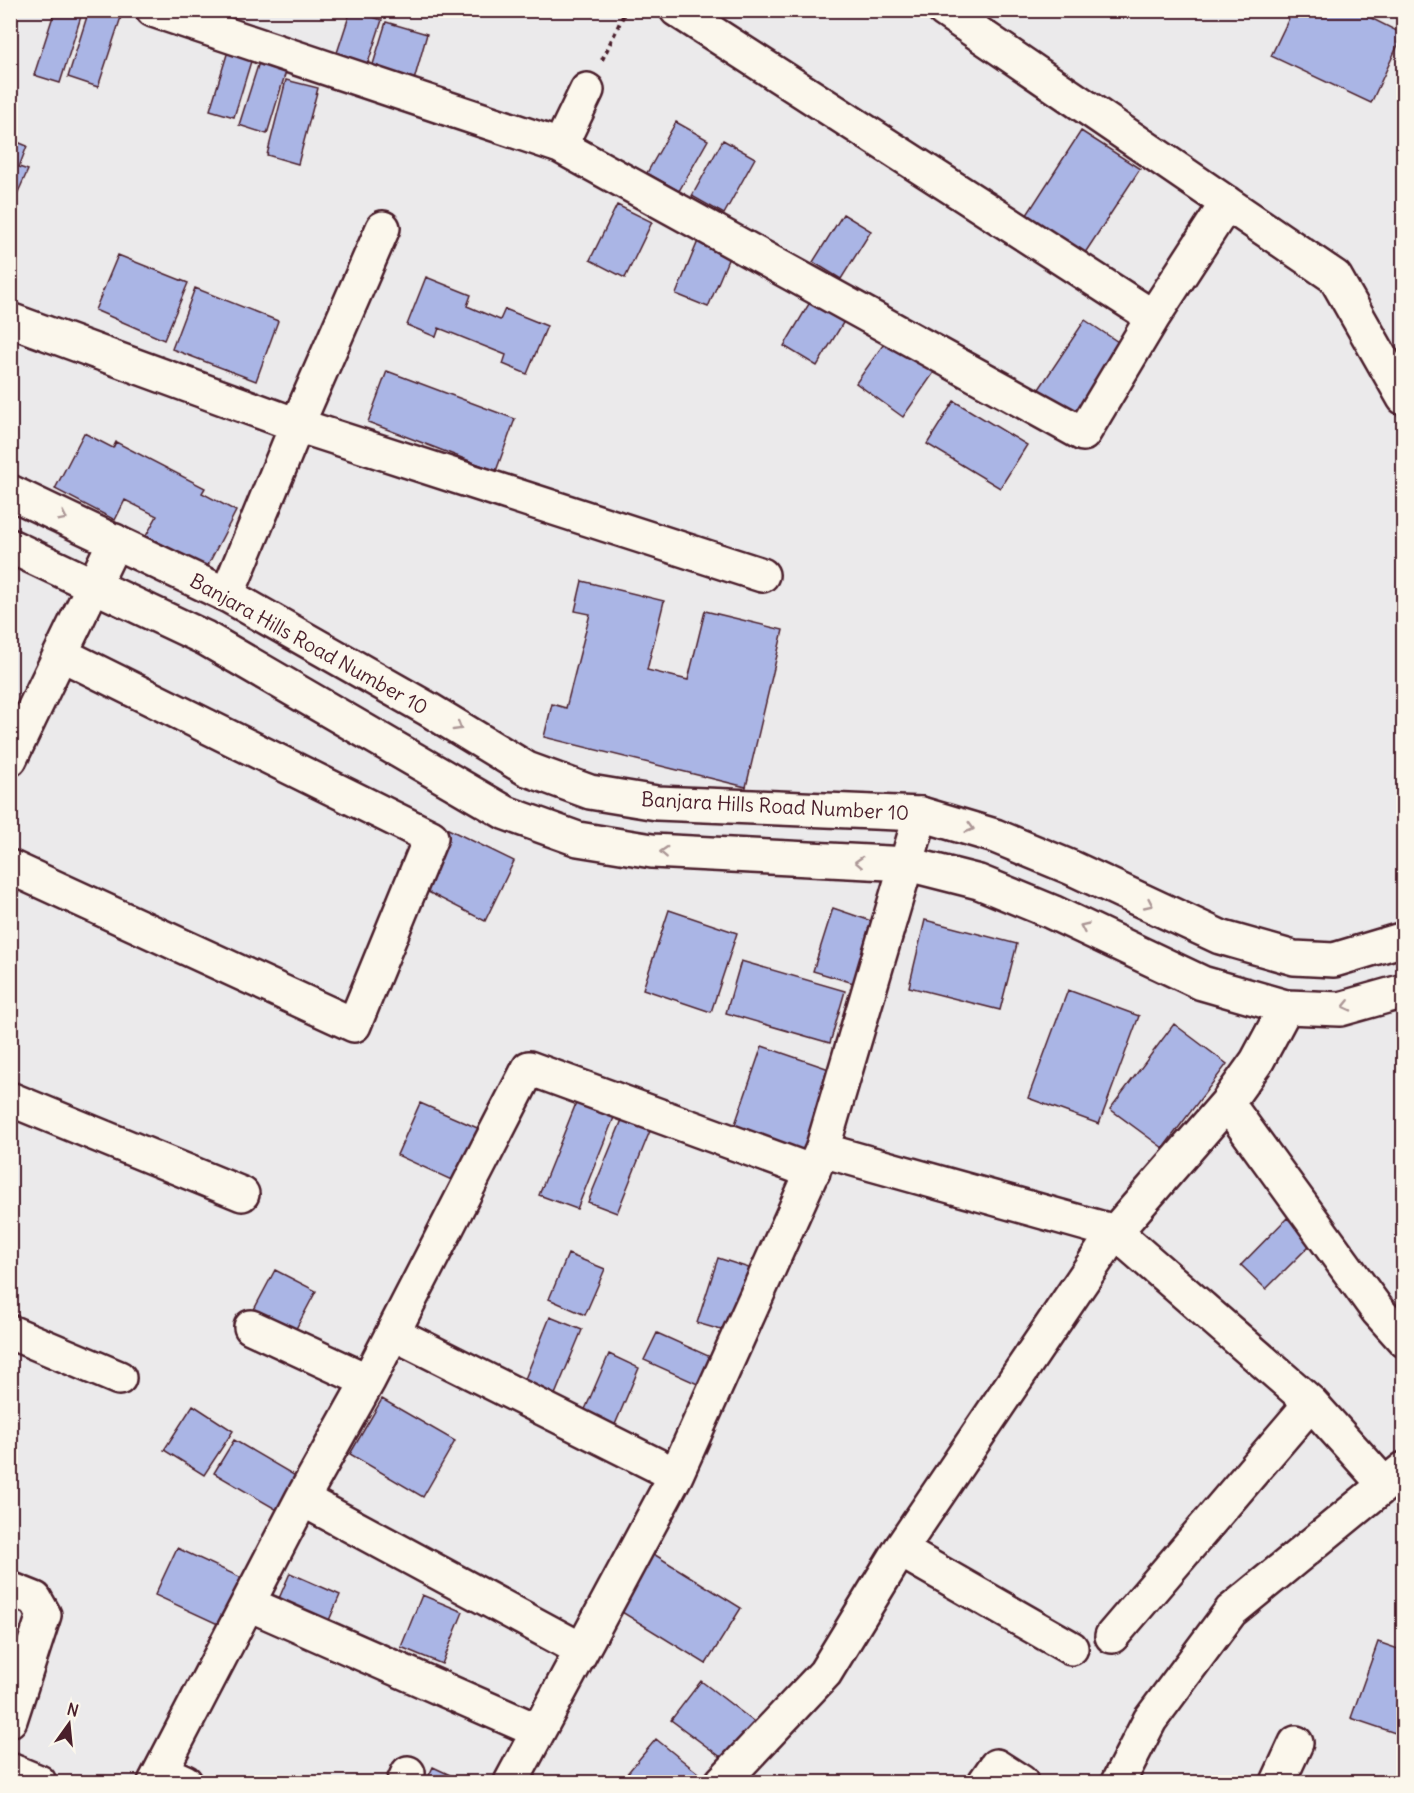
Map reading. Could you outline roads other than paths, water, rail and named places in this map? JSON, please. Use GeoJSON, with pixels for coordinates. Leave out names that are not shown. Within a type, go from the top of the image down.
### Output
{"type":"FeatureCollection","features":[{"type":"Feature","properties":{"kind":"street"},"geometry":{"type":"LineString","coordinates":[[153,10],[560,146],[1083,434],[1153,317],[1227,203]]}},
{"type":"Feature","properties":{"kind":"street"},"geometry":{"type":"LineString","coordinates":[[677,10],[1153,317]]}},
{"type":"Feature","properties":{"kind":"street"},"geometry":{"type":"LineString","coordinates":[[944,10],[1335,277],[1404,398]]}},
{"type":"Feature","properties":{"kind":"street"},"geometry":{"type":"LineString","coordinates":[[560,146],[587,90]]}},
{"type":"Feature","properties":{"kind":"street"},"geometry":{"type":"LineString","coordinates":[[227,595],[382,228]]}},
{"type":"Feature","properties":{"kind":"street"},"geometry":{"type":"LineString","coordinates":[[10,320],[297,425],[762,575]]}},
{"type":"Feature","properties":{"kind":"street","name":"Banjara Hills Road Number 10"},"geometry":{"type":"LineString","coordinates":[[10,492],[227,595],[428,709],[527,769],[590,792],[657,803],[921,814],[995,836],[1017,845],[1220,937],[1294,958],[1334,960],[1404,939]]}},
{"type":"Feature","properties":{"kind":"street"},"geometry":{"type":"LineString","coordinates":[[10,759],[115,542]]}},
{"type":"Feature","properties":{"kind":"street"},"geometry":{"type":"LineString","coordinates":[[10,546],[205,638],[506,813],[578,839],[652,851],[908,864],[979,882],[1052,912],[1202,983],[1286,1007],[1340,1009],[1404,991]]}},
{"type":"Feature","properties":{"kind":"street"},"geometry":{"type":"LineString","coordinates":[[10,867],[354,1026],[431,837],[60,654]]}},
{"type":"Feature","properties":{"kind":"street"},"geometry":{"type":"LineString","coordinates":[[511,1782],[676,1475],[818,1161],[921,814]]}},
{"type":"Feature","properties":{"kind":"street"},"geometry":{"type":"LineString","coordinates":[[722,1782],[825,1673],[900,1550],[1115,1232],[1227,1103],[1257,1060],[1286,1007]]}},
{"type":"Feature","properties":{"kind":"street"},"geometry":{"type":"LineString","coordinates":[[167,1779],[249,1604],[302,1498],[368,1381],[529,1068],[818,1161],[1115,1232],[1394,1477],[1231,1611],[1150,1720],[1118,1782]]}},
{"type":"Feature","properties":{"kind":"street"},"geometry":{"type":"LineString","coordinates":[[10,1100],[242,1194]]}},
{"type":"Feature","properties":{"kind":"street"},"geometry":{"type":"LineString","coordinates":[[1227,1103],[1378,1311],[1404,1340]]}},
{"type":"Feature","properties":{"kind":"street"},"geometry":{"type":"LineString","coordinates":[[251,1327],[368,1381]]}},
{"type":"Feature","properties":{"kind":"street"},"geometry":{"type":"LineString","coordinates":[[10,1332],[118,1378]]}},
{"type":"Feature","properties":{"kind":"street"},"geometry":{"type":"LineString","coordinates":[[393,1333],[676,1475]]}},
{"type":"Feature","properties":{"kind":"street"},"geometry":{"type":"LineString","coordinates":[[1112,1636],[1311,1403]]}},
{"type":"Feature","properties":{"kind":"street"},"geometry":{"type":"LineString","coordinates":[[302,1498],[582,1650]]}},
{"type":"Feature","properties":{"kind":"street"},"geometry":{"type":"LineString","coordinates":[[900,1550],[1071,1648]]}},
{"type":"Feature","properties":{"kind":"street"},"geometry":{"type":"LineString","coordinates":[[10,1589],[35,1599],[44,1615],[10,1720]]}},
{"type":"Feature","properties":{"kind":"street"},"geometry":{"type":"LineString","coordinates":[[249,1604],[538,1731]]}},
{"type":"Feature","properties":{"kind":"street"},"geometry":{"type":"LineString","coordinates":[[1278,1782],[1296,1743]]}},
{"type":"Feature","properties":{"kind":"street"},"geometry":{"type":"LineString","coordinates":[[985,1782],[996,1766],[1021,1782]]}},
{"type":"Feature","properties":{"kind":"street"},"geometry":{"type":"LineString","coordinates":[[10,1770],[39,1782]]}}]}
